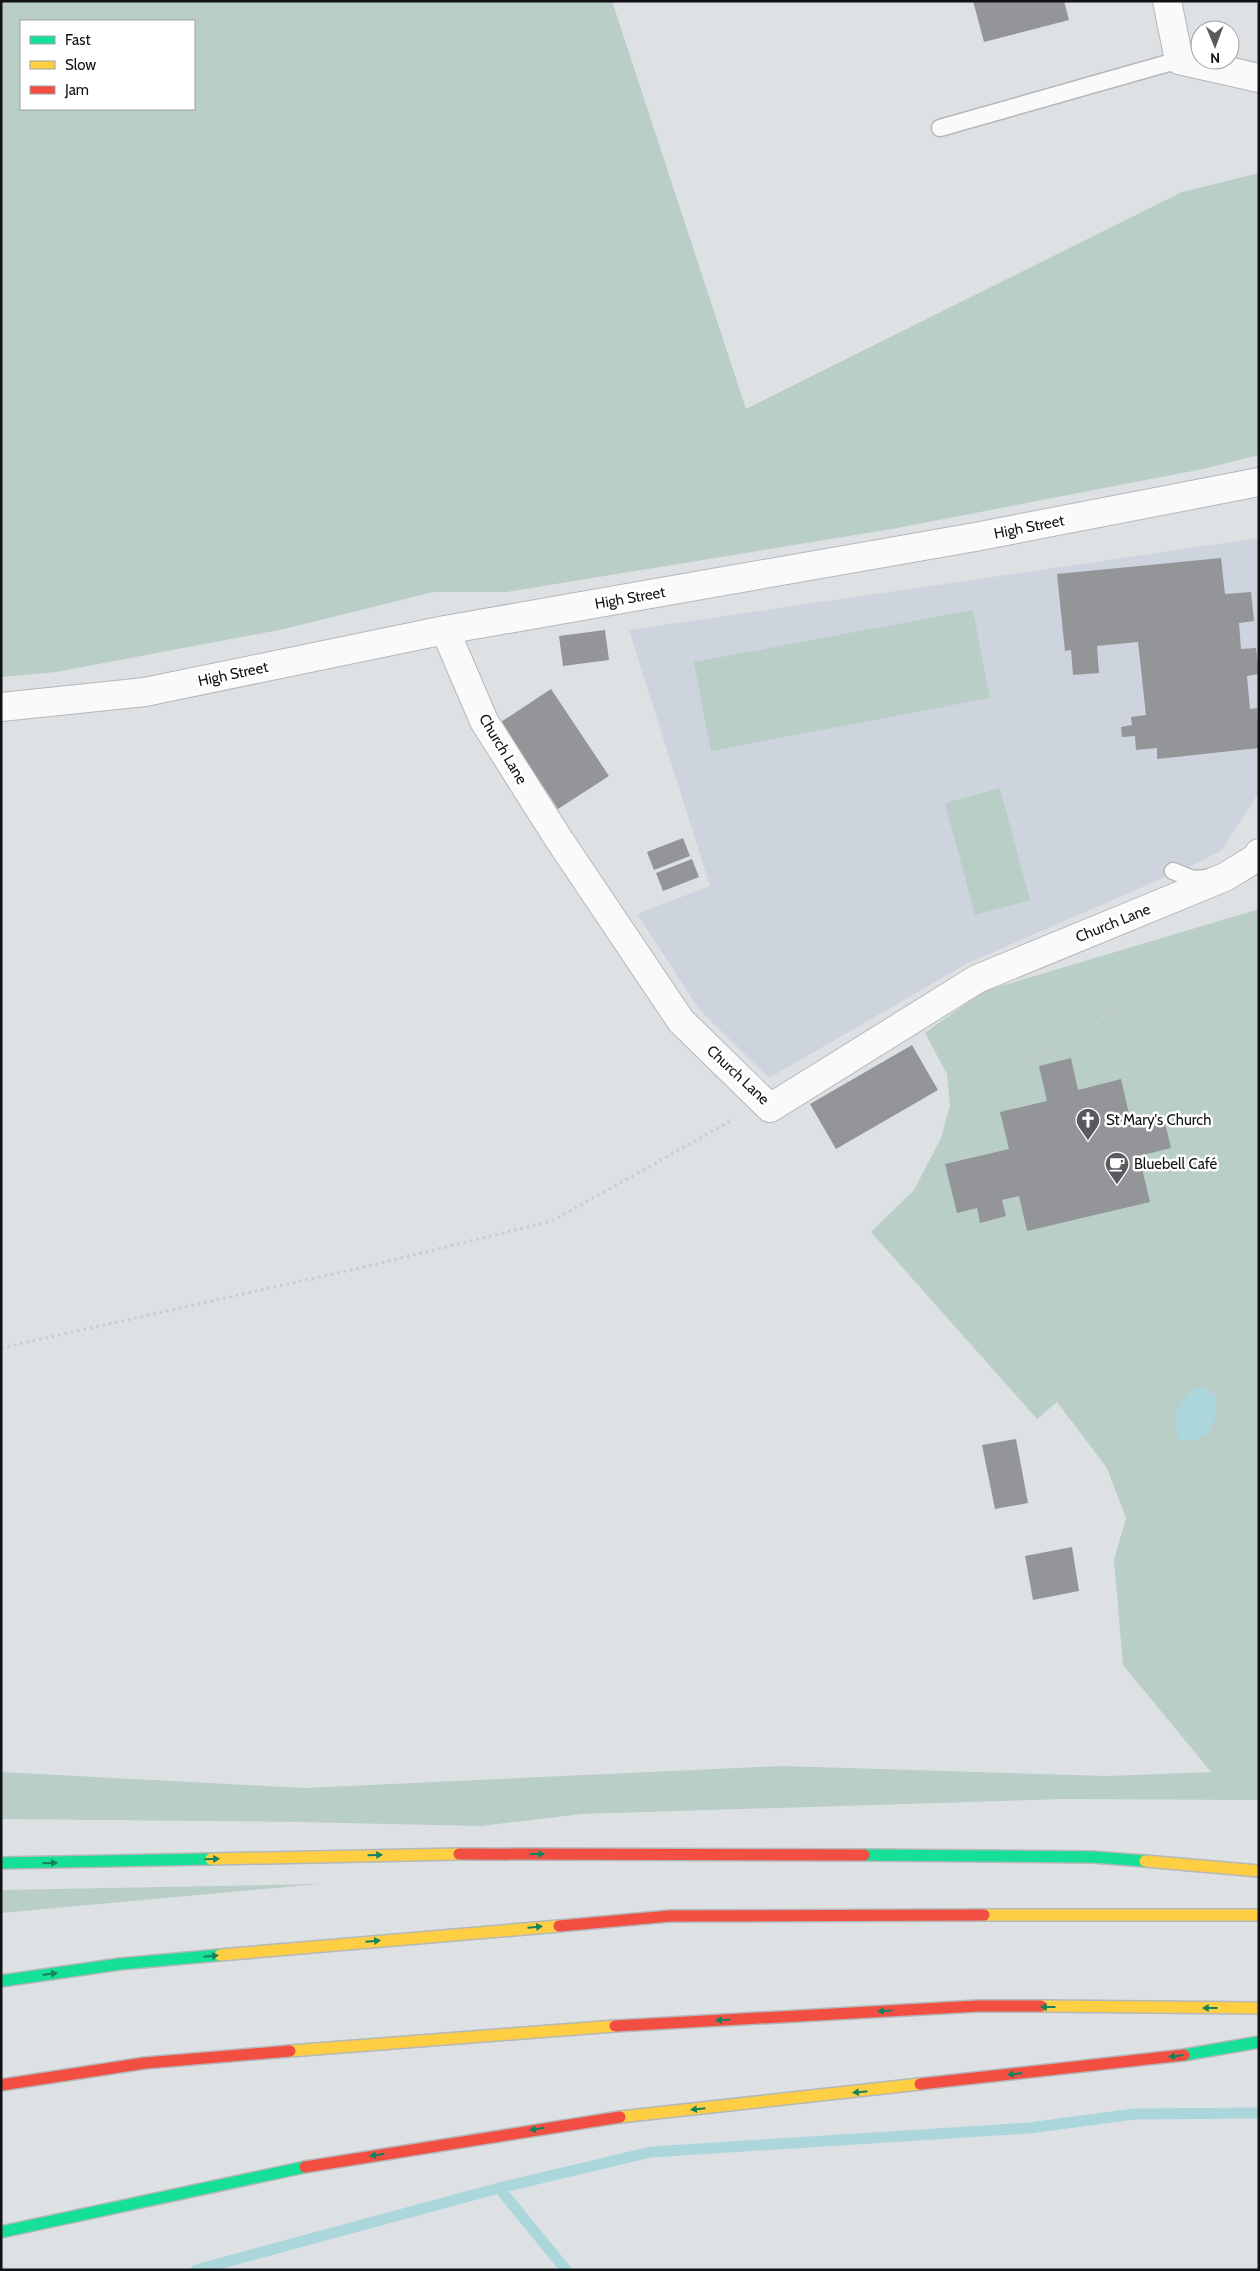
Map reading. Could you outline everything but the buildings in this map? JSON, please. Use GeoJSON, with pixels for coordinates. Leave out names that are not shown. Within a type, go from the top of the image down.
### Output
{"type":"FeatureCollection","features":[{"type":"Feature","properties":{"kind":"highway"},"geometry":{"type":"LineString","coordinates":[[1,1863],[376,1855],[703,1854],[1092,1857],[1259,1871]]}},
{"type":"Feature","properties":{"kind":"highway"},"geometry":{"type":"LineString","coordinates":[[1,1980],[120,1964],[670,1916],[1259,1915]]}},
{"type":"Feature","properties":{"kind":"highway"},"geometry":{"type":"LineString","coordinates":[[1,2085],[145,2063],[552,2029],[978,2006],[1259,2008]]}},
{"type":"Feature","properties":{"kind":"highway"},"geometry":{"type":"LineString","coordinates":[[1,2232],[315,2165],[587,2121],[1187,2054],[1259,2042]]}},
{"type":"Feature","properties":{"kind":"street"},"geometry":{"type":"LineString","coordinates":[[1167,1],[1178,60],[1259,78]]}},
{"type":"Feature","properties":{"kind":"street","name":"High Street"},"geometry":{"type":"LineString","coordinates":[[1,707],[145,692],[445,630],[975,537],[1259,482]]}},
{"type":"Feature","properties":{"kind":"street","name":"Church Lane"},"geometry":{"type":"LineString","coordinates":[[445,630],[484,721],[558,838],[681,1021],[770,1108],[977,979],[1225,877],[1256,858],[1259,853]]}},
{"type":"Feature","properties":{"kind":"lane"},"geometry":{"type":"LineString","coordinates":[[940,128],[1178,60]]}},
{"type":"Feature","properties":{"kind":"lane"},"geometry":{"type":"LineString","coordinates":[[1172,871],[1193,879],[1225,877]]}},
{"type":"Feature","properties":{"kind":"path"},"geometry":{"type":"LineString","coordinates":[[998,1067],[1052,1056],[1066,1049],[1102,1018],[1259,916]]}},
{"type":"Feature","properties":{"kind":"path"},"geometry":{"type":"LineString","coordinates":[[1,1348],[360,1268],[552,1221],[764,1102]]}},
{"type":"Feature","properties":{"kind":"shaded area"},"geometry":{"type":"Polygon","coordinates":[[[1259,538],[1259,792],[1222,850],[1202,861],[968,963],[769,1078],[699,1009],[637,914],[710,886],[629,630],[1259,538]]]}},
{"type":"Feature","properties":{"kind":"green space"},"geometry":{"type":"Polygon","coordinates":[[[1,1],[612,1],[746,409],[1182,192],[1259,173],[1259,455],[1203,469],[892,529],[507,592],[433,592],[284,629],[56,672],[1,677],[1,1]]]}},
{"type":"Feature","properties":{"kind":"green space"},"geometry":{"type":"Polygon","coordinates":[[[973,610],[990,698],[711,751],[694,662],[973,610]]]}},
{"type":"Feature","properties":{"kind":"green space"},"geometry":{"type":"Polygon","coordinates":[[[1000,788],[1030,900],[975,915],[945,803],[1000,788]]]}},
{"type":"Feature","properties":{"kind":"green space"},"geometry":{"type":"Polygon","coordinates":[[[1256,910],[1259,911],[1259,1800],[1062,1799],[582,1814],[481,1826],[1,1819],[1,1772],[305,1788],[781,1766],[1108,1776],[1211,1772],[1123,1665],[1114,1560],[1126,1518],[1107,1468],[1057,1402],[1037,1419],[871,1232],[914,1190],[941,1138],[950,1105],[947,1074],[925,1033],[984,991],[1256,910]]]}},
{"type":"Feature","properties":{"kind":"green space"},"geometry":{"type":"Polygon","coordinates":[[[320,1884],[1,1913],[1,1890],[320,1884]]]}},
{"type":"Feature","properties":{"kind":"water"},"geometry":{"type":"Polygon","coordinates":[[[1200,1385],[1215,1396],[1216,1414],[1214,1422],[1205,1435],[1198,1439],[1180,1441],[1175,1424],[1178,1409],[1187,1396],[1200,1385]]]}},
{"type":"Feature","properties":{"kind":"waterway"},"geometry":{"type":"LineString","coordinates":[[196,2270],[499,2188],[651,2152],[1029,2128],[1134,2114],[1259,2113]]}},
{"type":"Feature","properties":{"kind":"waterway"},"geometry":{"type":"LineString","coordinates":[[499,2188],[566,2270]]}},
{"type":"Feature","properties":{"kind":"traffic: fast"},"geometry":{"type":"LineString","coordinates":[[864,1855],[1092,1857],[1145,1861]]}},
{"type":"Feature","properties":{"kind":"traffic: fast"},"geometry":{"type":"LineString","coordinates":[[1,1863],[211,1859]]}},
{"type":"Feature","properties":{"kind":"traffic: fast"},"geometry":{"type":"LineString","coordinates":[[1,1981],[120,1964],[220,1955]]}},
{"type":"Feature","properties":{"kind":"traffic: fast"},"geometry":{"type":"LineString","coordinates":[[1184,2055],[1259,2042]]}},
{"type":"Feature","properties":{"kind":"traffic: fast"},"geometry":{"type":"LineString","coordinates":[[1,2232],[305,2167]]}},
{"type":"Feature","properties":{"kind":"traffic: slow"},"geometry":{"type":"LineString","coordinates":[[211,1859],[459,1854]]}},
{"type":"Feature","properties":{"kind":"traffic: slow"},"geometry":{"type":"LineString","coordinates":[[1145,1861],[1259,1871]]}},
{"type":"Feature","properties":{"kind":"traffic: slow"},"geometry":{"type":"LineString","coordinates":[[984,1915],[1259,1915]]}},
{"type":"Feature","properties":{"kind":"traffic: slow"},"geometry":{"type":"LineString","coordinates":[[220,1955],[559,1926]]}},
{"type":"Feature","properties":{"kind":"traffic: slow"},"geometry":{"type":"LineString","coordinates":[[1041,2006],[1259,2008]]}},
{"type":"Feature","properties":{"kind":"traffic: slow"},"geometry":{"type":"LineString","coordinates":[[290,2051],[615,2026]]}},
{"type":"Feature","properties":{"kind":"traffic: slow"},"geometry":{"type":"LineString","coordinates":[[620,2117],[920,2084]]}},
{"type":"Feature","properties":{"kind":"traffic: jam"},"geometry":{"type":"LineString","coordinates":[[459,1854],[864,1855]]}},
{"type":"Feature","properties":{"kind":"traffic: jam"},"geometry":{"type":"LineString","coordinates":[[559,1926],[670,1916],[984,1915]]}},
{"type":"Feature","properties":{"kind":"traffic: jam"},"geometry":{"type":"LineString","coordinates":[[615,2026],[978,2006],[1041,2006]]}},
{"type":"Feature","properties":{"kind":"traffic: jam"},"geometry":{"type":"LineString","coordinates":[[1,2085],[145,2063],[290,2051]]}},
{"type":"Feature","properties":{"kind":"traffic: jam"},"geometry":{"type":"LineString","coordinates":[[920,2084],[1184,2055]]}},
{"type":"Feature","properties":{"kind":"traffic: jam"},"geometry":{"type":"LineString","coordinates":[[305,2167],[620,2117]]}},
{"type":"Feature","properties":{"kind":"place","name":"St Mary's Church"},"geometry":{"type":"Point","coordinates":[1088,1141]}},
{"type":"Feature","properties":{"kind":"place","name":"Bluebell Café"},"geometry":{"type":"Point","coordinates":[1117,1185]}}]}
